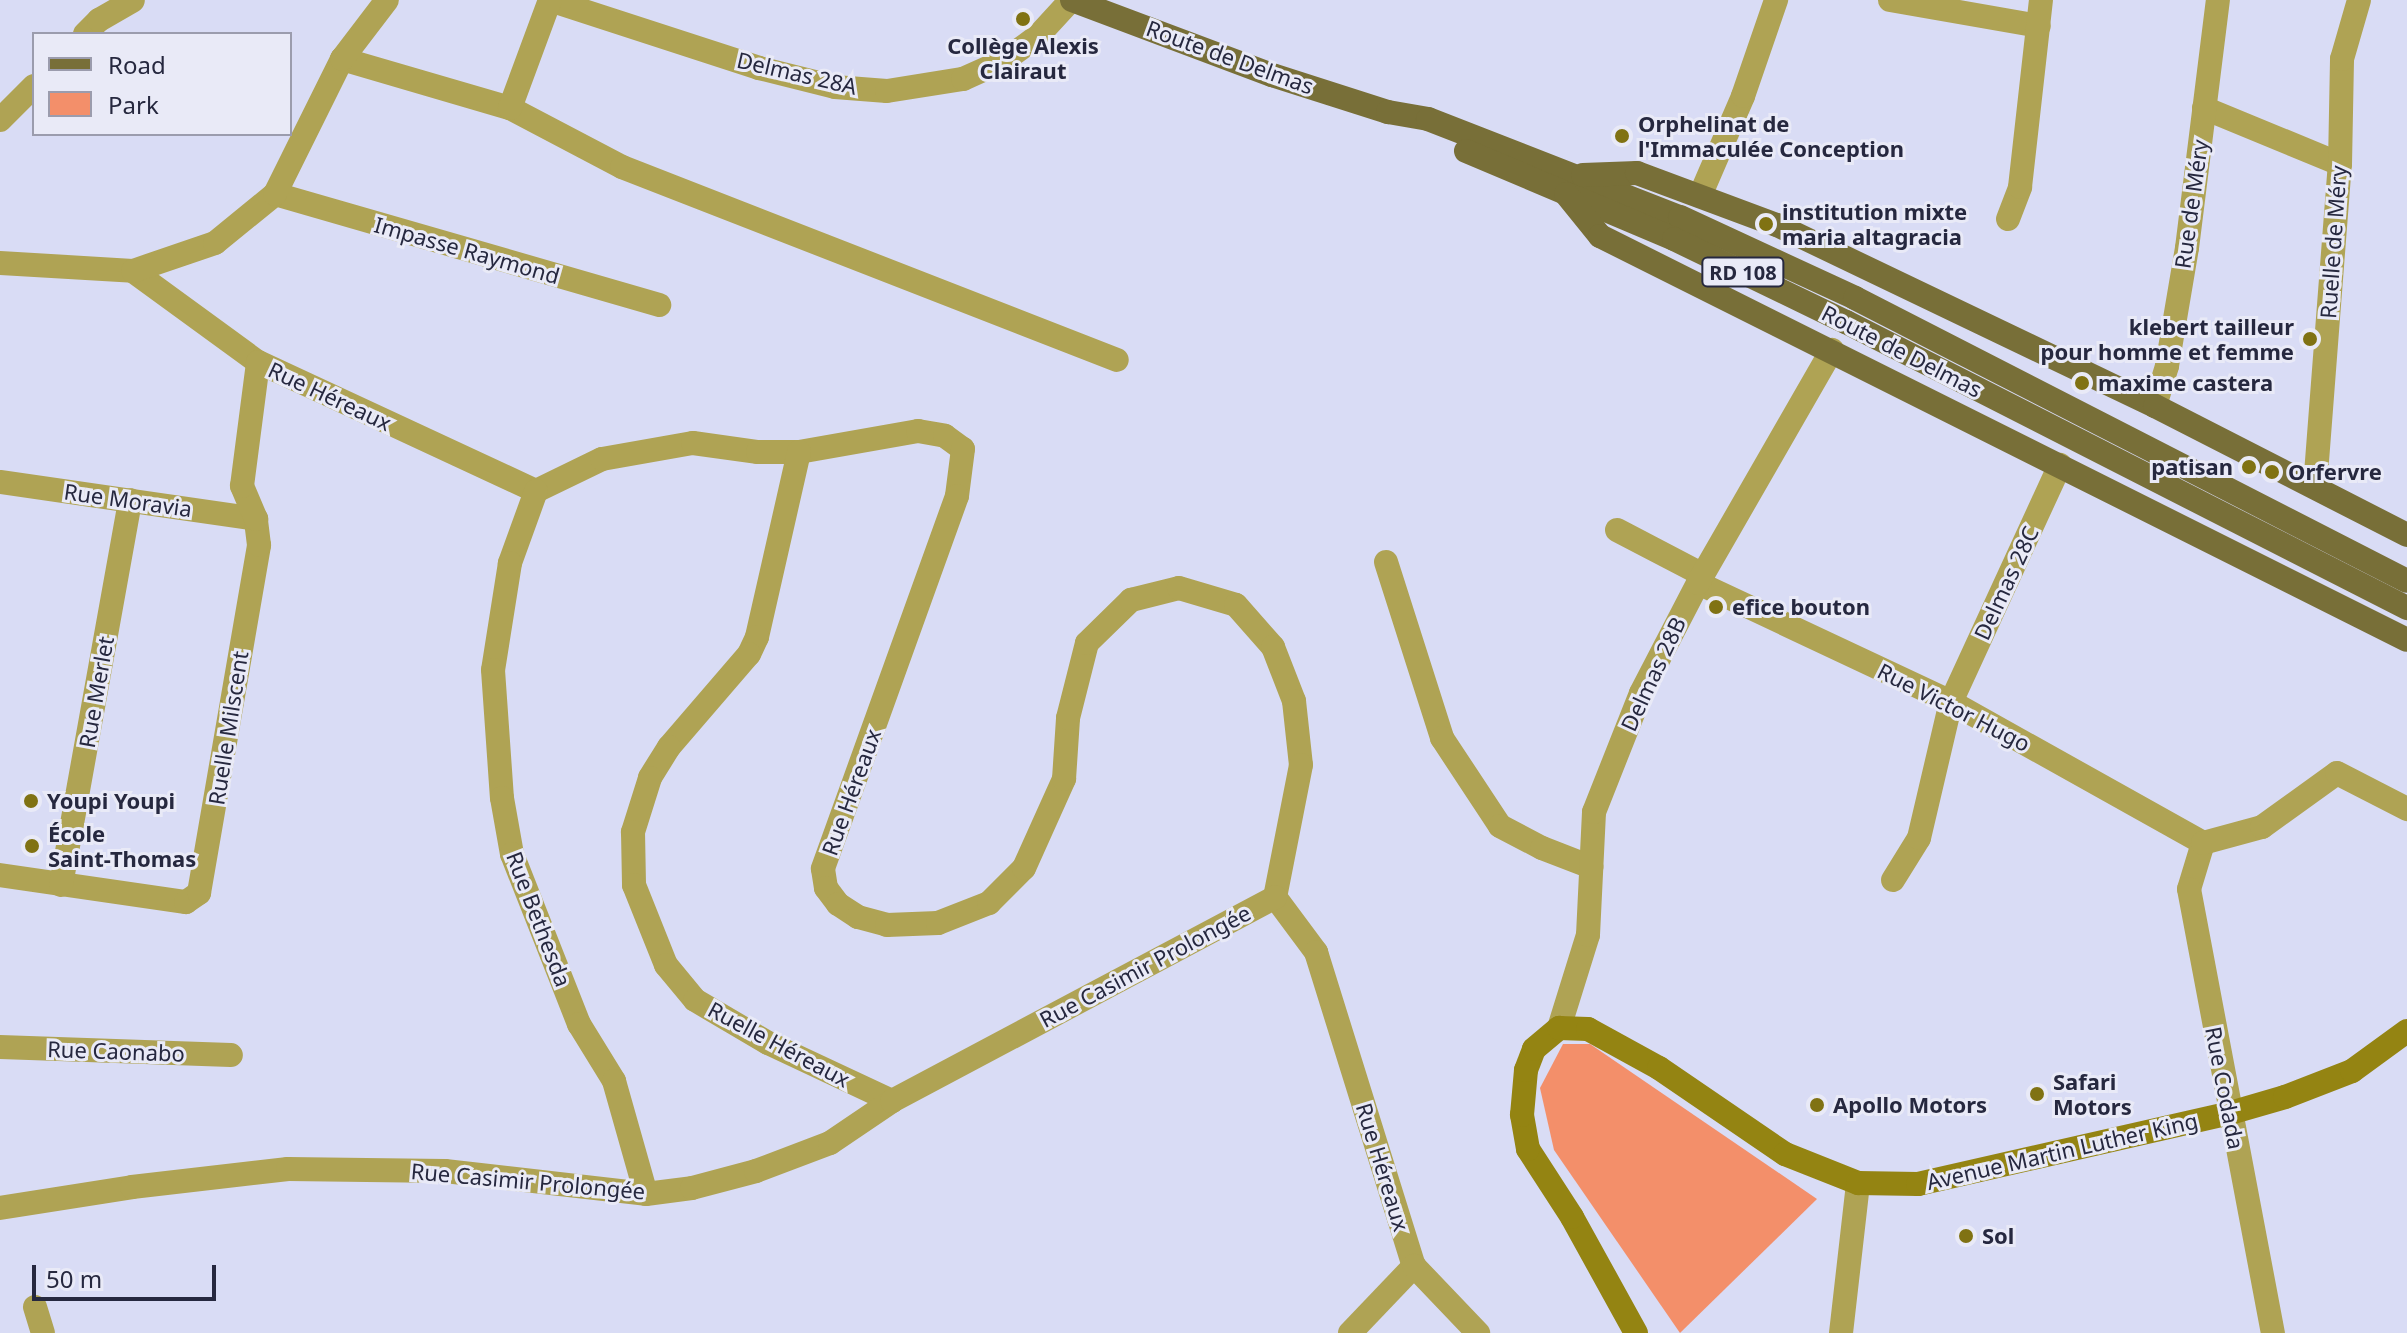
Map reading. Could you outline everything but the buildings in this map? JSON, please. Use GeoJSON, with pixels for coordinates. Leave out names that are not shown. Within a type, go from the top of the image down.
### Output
{"type":"FeatureCollection","features":[{"type":"Feature","properties":{"kind":"main road","name":"Route de Delmas"},"geometry":{"type":"LineString","coordinates":[[1072,0],[1272,75],[1388,112],[1423,133],[1569,184],[1674,239],[1846,322],[2407,581]]}},
{"type":"Feature","properties":{"kind":"main road"},"geometry":{"type":"LineString","coordinates":[[2407,535],[2155,406],[1777,225],[1637,173],[1569,184],[1600,236],[2407,640]]}},
{"type":"Feature","properties":{"kind":"main road","name":"Route de Delmas"},"geometry":{"type":"LineString","coordinates":[[2096,436],[2407,608]]}},
{"type":"Feature","properties":{"kind":"main road"},"geometry":{"type":"LineString","coordinates":[[1559,1028],[1534,1049],[1526,1070],[1522,1115],[1528,1149],[1572,1217],[1636,1333]]}},
{"type":"Feature","properties":{"kind":"main road","name":"Avenue Martin Luther King"},"geometry":{"type":"LineString","coordinates":[[1559,1028],[1588,1029],[1659,1068],[1785,1154],[1858,1183],[1918,1184],[2230,1113],[2352,1071],[2407,1031]]}},
{"type":"Feature","properties":{"kind":"street"},"geometry":{"type":"LineString","coordinates":[[87,32],[99,20],[133,0]]}},
{"type":"Feature","properties":{"kind":"street"},"geometry":{"type":"LineString","coordinates":[[0,263],[133,271],[215,243],[275,194],[342,59],[387,0]]}},
{"type":"Feature","properties":{"kind":"street"},"geometry":{"type":"LineString","coordinates":[[510,108],[550,0]]}},
{"type":"Feature","properties":{"kind":"street","name":"Delmas 28A"},"geometry":{"type":"LineString","coordinates":[[550,0],[759,68],[835,87],[887,91],[963,79],[1005,60],[1037,37],[1072,0]]}},
{"type":"Feature","properties":{"kind":"street"},"geometry":{"type":"LineString","coordinates":[[1700,196],[1743,96],[1776,0]]}},
{"type":"Feature","properties":{"kind":"street"},"geometry":{"type":"LineString","coordinates":[[2008,219],[2020,187],[2041,0]]}},
{"type":"Feature","properties":{"kind":"street","name":"Rue de Méry"},"geometry":{"type":"LineString","coordinates":[[2155,406],[2167,366],[2187,248],[2218,0]]}},
{"type":"Feature","properties":{"kind":"street","name":"Ruelle de Méry"},"geometry":{"type":"LineString","coordinates":[[2315,487],[2340,164],[2342,59],[2359,0]]}},
{"type":"Feature","properties":{"kind":"street"},"geometry":{"type":"LineString","coordinates":[[1895,1],[2039,26]]}},
{"type":"Feature","properties":{"kind":"street"},"geometry":{"type":"LineString","coordinates":[[342,59],[510,108],[622,167],[1117,360]]}},
{"type":"Feature","properties":{"kind":"street"},"geometry":{"type":"LineString","coordinates":[[0,120],[32,88]]}},
{"type":"Feature","properties":{"kind":"street"},"geometry":{"type":"LineString","coordinates":[[2204,108],[2340,164]]}},
{"type":"Feature","properties":{"kind":"street","name":"Impasse Raymond"},"geometry":{"type":"LineString","coordinates":[[275,194],[659,305]]}},
{"type":"Feature","properties":{"kind":"street","name":"Rue Héreaux"},"geometry":{"type":"LineString","coordinates":[[133,271],[258,362],[536,491],[602,459],[693,443],[758,452],[799,452],[918,431],[945,436],[963,449],[964,466],[957,496],[823,869],[826,888],[838,904],[858,917],[887,925],[938,923],[989,903],[1024,868],[1064,779],[1068,718],[1087,643],[1131,600],[1179,588],[1236,605],[1273,647],[1294,701],[1301,765],[1275,897],[1316,952],[1414,1266]]}},
{"type":"Feature","properties":{"kind":"street","name":"Delmas 28B"},"geometry":{"type":"LineString","coordinates":[[1559,1028],[1588,935],[1594,812],[1641,693],[1700,579],[1832,350]]}},
{"type":"Feature","properties":{"kind":"street","name":"Ruelle Milscent"},"geometry":{"type":"LineString","coordinates":[[0,875],[186,902],[199,893],[259,545],[256,519],[242,486],[258,362]]}},
{"type":"Feature","properties":{"kind":"street","name":"Ruelle Héreaux"},"geometry":{"type":"LineString","coordinates":[[799,452],[757,637],[749,654],[669,747],[650,778],[633,832],[634,885],[666,965],[695,1000],[768,1043],[892,1101]]}},
{"type":"Feature","properties":{"kind":"street","name":"Delmas 28C"},"geometry":{"type":"LineString","coordinates":[[1893,880],[1919,838],[1951,702],[2060,465]]}},
{"type":"Feature","properties":{"kind":"street","name":"Rue Moravia"},"geometry":{"type":"LineString","coordinates":[[0,482],[256,519]]}},
{"type":"Feature","properties":{"kind":"street","name":"Rue Bethesda"},"geometry":{"type":"LineString","coordinates":[[536,491],[510,563],[493,670],[502,798],[512,854],[579,1024],[614,1081],[646,1194]]}},
{"type":"Feature","properties":{"kind":"street","name":"Rue Merlet"},"geometry":{"type":"LineString","coordinates":[[61,885],[130,500]]}},
{"type":"Feature","properties":{"kind":"street","name":"Rue Victor Hugo"},"geometry":{"type":"LineString","coordinates":[[1617,530],[1700,579],[1951,702],[2203,843]]}},
{"type":"Feature","properties":{"kind":"street"},"geometry":{"type":"LineString","coordinates":[[1386,562],[1442,738],[1500,826],[1542,848],[1591,867]]}},
{"type":"Feature","properties":{"kind":"street"},"geometry":{"type":"LineString","coordinates":[[2203,843],[2262,827],[2337,773],[2407,809]]}},
{"type":"Feature","properties":{"kind":"street","name":"Rue Codada"},"geometry":{"type":"LineString","coordinates":[[2203,843],[2189,889],[2273,1333]]}},
{"type":"Feature","properties":{"kind":"street","name":"Rue Casimir Prolongée"},"geometry":{"type":"LineString","coordinates":[[0,1208],[132,1187],[288,1169],[445,1171],[646,1194],[692,1188],[756,1171],[830,1143],[892,1101],[1275,897]]}},
{"type":"Feature","properties":{"kind":"street","name":"Rue Caonabo"},"geometry":{"type":"LineString","coordinates":[[0,1047],[231,1055]]}},
{"type":"Feature","properties":{"kind":"street"},"geometry":{"type":"LineString","coordinates":[[1841,1333],[1858,1183]]}},
{"type":"Feature","properties":{"kind":"street"},"geometry":{"type":"LineString","coordinates":[[1350,1333],[1414,1266],[1478,1333]]}},
{"type":"Feature","properties":{"kind":"street"},"geometry":{"type":"LineString","coordinates":[[35,1307],[43,1333]]}},
{"type":"Feature","properties":{"kind":"green space"},"geometry":{"type":"Polygon","coordinates":[[[1563,1044],[1590,1044],[1817,1199],[1680,1333],[1554,1150],[1540,1088],[1563,1044]]]}},
{"type":"Feature","properties":{"kind":"place","name":"Collège Alexis Clairaut"},"geometry":{"type":"Point","coordinates":[1023,19]}},
{"type":"Feature","properties":{"kind":"place","name":"Orphelinat de l'Immaculée Conception"},"geometry":{"type":"Point","coordinates":[1622,136]}},
{"type":"Feature","properties":{"kind":"place","name":"institution mixte maria altagracia"},"geometry":{"type":"Point","coordinates":[1766,224]}},
{"type":"Feature","properties":{"kind":"place","name":"klebert tailleur pour homme et femme"},"geometry":{"type":"Point","coordinates":[2310,339]}},
{"type":"Feature","properties":{"kind":"place","name":"maxime castera"},"geometry":{"type":"Point","coordinates":[2082,383]}},
{"type":"Feature","properties":{"kind":"place","name":"patisan"},"geometry":{"type":"Point","coordinates":[2249,467]}},
{"type":"Feature","properties":{"kind":"place","name":"Orfervre"},"geometry":{"type":"Point","coordinates":[2272,472]}},
{"type":"Feature","properties":{"kind":"place","name":"efice bouton"},"geometry":{"type":"Point","coordinates":[1716,607]}},
{"type":"Feature","properties":{"kind":"place","name":"Youpi Youpi"},"geometry":{"type":"Point","coordinates":[31,801]}},
{"type":"Feature","properties":{"kind":"place","name":"École Saint-Thomas"},"geometry":{"type":"Point","coordinates":[32,846]}},
{"type":"Feature","properties":{"kind":"place","name":"Safari Motors"},"geometry":{"type":"Point","coordinates":[2037,1094]}},
{"type":"Feature","properties":{"kind":"place","name":"Apollo Motors"},"geometry":{"type":"Point","coordinates":[1817,1105]}},
{"type":"Feature","properties":{"kind":"place","name":"Sol"},"geometry":{"type":"Point","coordinates":[1966,1236]}}]}
